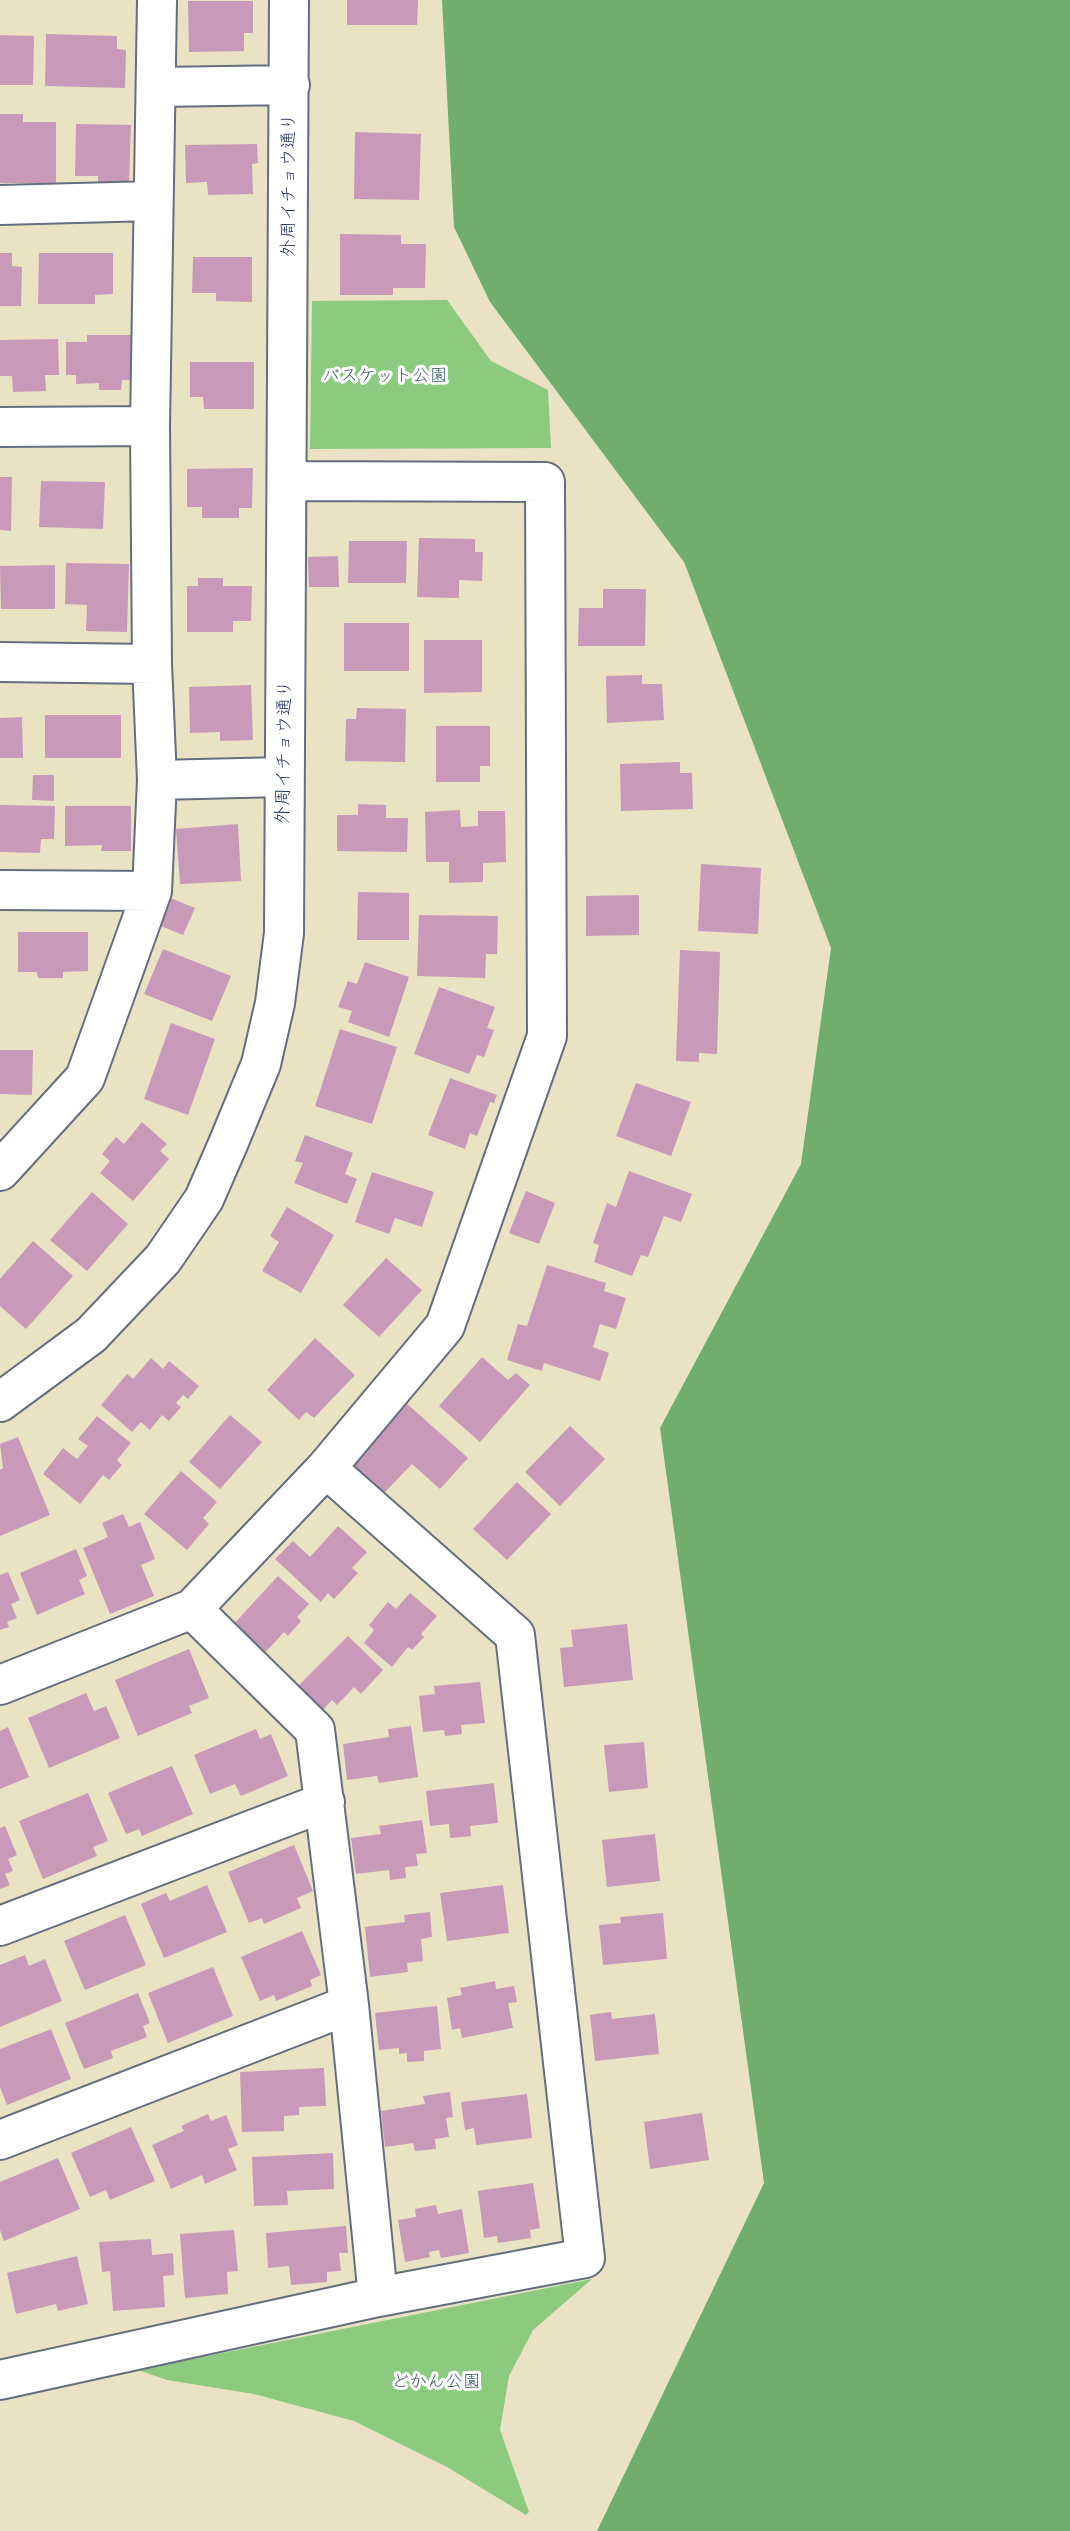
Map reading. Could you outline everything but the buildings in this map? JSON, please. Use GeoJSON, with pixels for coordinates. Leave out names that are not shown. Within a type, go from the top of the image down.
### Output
{"type":"FeatureCollection","features":[{"type":"Feature","properties":{"kind":"street"},"geometry":{"type":"LineString","coordinates":[[0,1170],[85,1078],[152,891],[157,780],[152,664],[150,426],[157,0]]}},
{"type":"Feature","properties":{"kind":"street","name":"外周イチョウ通り"},"geometry":{"type":"LineString","coordinates":[[0,1402],[42,1373],[108,1318],[163,1259],[204,1199],[261,1063],[275,1003],[284,933],[283,777],[289,481],[289,0]]}},
{"type":"Feature","properties":{"kind":"street"},"geometry":{"type":"LineString","coordinates":[[157,87],[290,85]]}},
{"type":"Feature","properties":{"kind":"street"},"geometry":{"type":"LineString","coordinates":[[0,205],[153,201]]}},
{"type":"Feature","properties":{"kind":"street"},"geometry":{"type":"LineString","coordinates":[[0,427],[150,426]]}},
{"type":"Feature","properties":{"kind":"street"},"geometry":{"type":"LineString","coordinates":[[0,1685],[192,1609],[326,1468],[445,1326],[547,1036],[545,482],[289,481]]}},
{"type":"Feature","properties":{"kind":"street"},"geometry":{"type":"LineString","coordinates":[[0,662],[152,664]]}},
{"type":"Feature","properties":{"kind":"street"},"geometry":{"type":"LineString","coordinates":[[157,780],[283,777]]}},
{"type":"Feature","properties":{"kind":"street"},"geometry":{"type":"LineString","coordinates":[[0,890],[152,891]]}},
{"type":"Feature","properties":{"kind":"street"},"geometry":{"type":"LineString","coordinates":[[0,2380],[378,2297],[585,2258],[515,1635],[326,1468]]}},
{"type":"Feature","properties":{"kind":"street"},"geometry":{"type":"LineString","coordinates":[[192,1609],[315,1731],[349,2005],[378,2297]]}},
{"type":"Feature","properties":{"kind":"street"},"geometry":{"type":"LineString","coordinates":[[0,1926],[325,1802]]}},
{"type":"Feature","properties":{"kind":"street"},"geometry":{"type":"LineString","coordinates":[[0,2140],[349,2005]]}},
{"type":"Feature","properties":{"kind":"green space"},"geometry":{"type":"Polygon","coordinates":[[[442,0],[1070,0],[1070,2531],[597,2531],[764,2183],[660,1428],[801,1164],[831,948],[684,562],[490,302],[454,227],[442,0]]]}},
{"type":"Feature","properties":{"kind":"green space","name":"バスケット公園"},"geometry":{"type":"Polygon","coordinates":[[[447,300],[491,361],[548,390],[551,448],[310,449],[312,301],[447,300]]]}},
{"type":"Feature","properties":{"kind":"green space","name":"どかん公園"},"geometry":{"type":"Polygon","coordinates":[[[592,2279],[533,2330],[509,2376],[500,2430],[529,2512],[526,2515],[447,2467],[354,2421],[254,2394],[167,2380],[138,2370],[592,2279]]]}}]}
